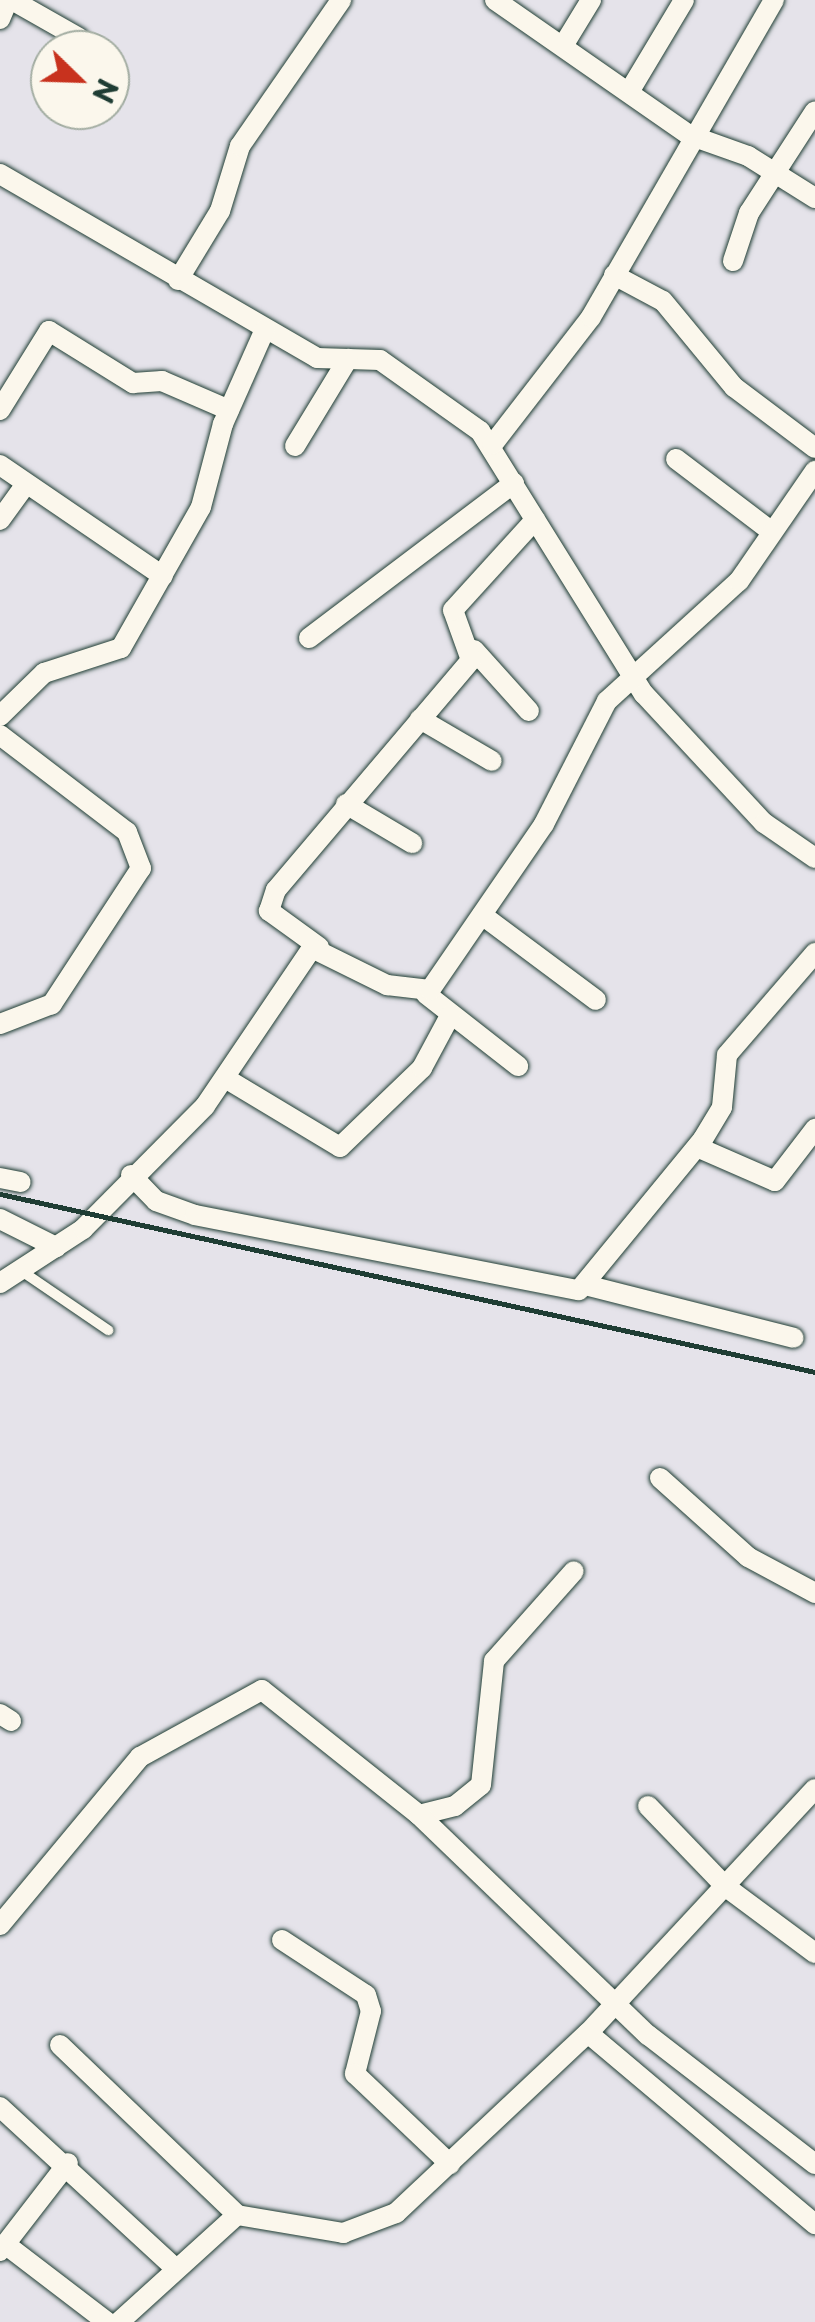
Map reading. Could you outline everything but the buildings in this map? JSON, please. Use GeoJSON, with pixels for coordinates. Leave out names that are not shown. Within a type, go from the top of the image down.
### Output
{"type":"FeatureCollection","features":[{"type":"Feature","properties":{"kind":"street"},"geometry":{"type":"LineString","coordinates":[[0,19],[10,0],[65,30]]}},
{"type":"Feature","properties":{"kind":"street"},"geometry":{"type":"LineString","coordinates":[[178,280],[220,210],[235,154],[341,0]]}},
{"type":"Feature","properties":{"kind":"street"},"geometry":{"type":"LineString","coordinates":[[566,41],[591,0]]}},
{"type":"Feature","properties":{"kind":"street"},"geometry":{"type":"LineString","coordinates":[[632,87],[684,0]]}},
{"type":"Feature","properties":{"kind":"street"},"geometry":{"type":"LineString","coordinates":[[493,444],[614,276],[774,0]]}},
{"type":"Feature","properties":{"kind":"street"},"geometry":{"type":"LineString","coordinates":[[500,1],[566,41],[696,137],[774,172],[815,198]]}},
{"type":"Feature","properties":{"kind":"street"},"geometry":{"type":"LineString","coordinates":[[734,261],[774,172],[815,111]]}},
{"type":"Feature","properties":{"kind":"street"},"geometry":{"type":"LineString","coordinates":[[0,174],[326,362],[380,360],[493,444],[535,520],[632,672],[764,824],[815,858]]}},
{"type":"Feature","properties":{"kind":"street"},"geometry":{"type":"LineString","coordinates":[[614,276],[663,301],[734,387],[815,448]]}},
{"type":"Feature","properties":{"kind":"street"},"geometry":{"type":"LineString","coordinates":[[0,716],[44,673],[112,657],[164,576],[200,507],[229,410],[265,329]]}},
{"type":"Feature","properties":{"kind":"street"},"geometry":{"type":"LineString","coordinates":[[0,410],[49,330],[133,383],[162,381],[229,410]]}},
{"type":"Feature","properties":{"kind":"street"},"geometry":{"type":"LineString","coordinates":[[295,446],[348,359]]}},
{"type":"Feature","properties":{"kind":"street"},"geometry":{"type":"LineString","coordinates":[[676,459],[771,532]]}},
{"type":"Feature","properties":{"kind":"street"},"geometry":{"type":"LineString","coordinates":[[0,466],[164,576]]}},
{"type":"Feature","properties":{"kind":"street"},"geometry":{"type":"LineString","coordinates":[[426,994],[482,915],[632,672],[728,592],[815,472]]}},
{"type":"Feature","properties":{"kind":"street"},"geometry":{"type":"LineString","coordinates":[[309,638],[514,483]]}},
{"type":"Feature","properties":{"kind":"street"},"geometry":{"type":"LineString","coordinates":[[0,520],[26,484]]}},
{"type":"Feature","properties":{"kind":"street"},"geometry":{"type":"LineString","coordinates":[[529,711],[474,650],[453,610],[535,520]]}},
{"type":"Feature","properties":{"kind":"street"},"geometry":{"type":"LineString","coordinates":[[474,650],[346,804],[269,906],[319,946],[386,985],[426,994],[518,1066]]}},
{"type":"Feature","properties":{"kind":"street"},"geometry":{"type":"LineString","coordinates":[[420,719],[492,761]]}},
{"type":"Feature","properties":{"kind":"street"},"geometry":{"type":"LineString","coordinates":[[0,735],[127,832],[142,868],[52,1004],[0,1024]]}},
{"type":"Feature","properties":{"kind":"street"},"geometry":{"type":"LineString","coordinates":[[346,804],[412,843]]}},
{"type":"Feature","properties":{"kind":"street"},"geometry":{"type":"LineString","coordinates":[[482,915],[596,1000]]}},
{"type":"Feature","properties":{"kind":"street"},"geometry":{"type":"LineString","coordinates":[[0,1283],[56,1247],[225,1078],[277,992],[319,946]]}},
{"type":"Feature","properties":{"kind":"street"},"geometry":{"type":"LineString","coordinates":[[589,1286],[697,1147],[722,1107],[728,1054],[815,953]]}},
{"type":"Feature","properties":{"kind":"street"},"geometry":{"type":"LineString","coordinates":[[225,1078],[340,1147],[422,1068],[450,1014]]}},
{"type":"Feature","properties":{"kind":"street"},"geometry":{"type":"LineString","coordinates":[[697,1147],[775,1181],[815,1129]]}},
{"type":"Feature","properties":{"kind":"street"},"geometry":{"type":"LineString","coordinates":[[131,1175],[156,1201],[195,1215],[589,1286],[794,1338]]}},
{"type":"Feature","properties":{"kind":"street"},"geometry":{"type":"LineString","coordinates":[[0,1178],[22,1182]]}},
{"type":"Feature","properties":{"kind":"street"},"geometry":{"type":"LineString","coordinates":[[0,1219],[56,1247]]}},
{"type":"Feature","properties":{"kind":"street"},"geometry":{"type":"LineString","coordinates":[[660,1478],[748,1557],[815,1594]]}},
{"type":"Feature","properties":{"kind":"street"},"geometry":{"type":"LineString","coordinates":[[419,1815],[456,1806],[481,1785],[494,1660],[574,1571]]}},
{"type":"Feature","properties":{"kind":"street"},"geometry":{"type":"LineString","coordinates":[[0,1925],[140,1757],[250,1692],[291,1706],[419,1815],[614,2004],[815,2164]]}},
{"type":"Feature","properties":{"kind":"street"},"geometry":{"type":"LineString","coordinates":[[60,2045],[237,2216],[357,2232],[396,2213],[588,2033],[815,1790]]}},
{"type":"Feature","properties":{"kind":"street"},"geometry":{"type":"LineString","coordinates":[[648,1806],[726,1887],[815,1953]]}},
{"type":"Feature","properties":{"kind":"street"},"geometry":{"type":"LineString","coordinates":[[282,1940],[366,1995],[371,2011],[355,2074],[450,2164]]}},
{"type":"Feature","properties":{"kind":"street"},"geometry":{"type":"LineString","coordinates":[[588,2033],[815,2224]]}},
{"type":"Feature","properties":{"kind":"street"},"geometry":{"type":"LineString","coordinates":[[0,2107],[68,2163],[173,2266]]}},
{"type":"Feature","properties":{"kind":"street"},"geometry":{"type":"LineString","coordinates":[[68,2163],[2,2247],[107,2322]]}},
{"type":"Feature","properties":{"kind":"street"},"geometry":{"type":"LineString","coordinates":[[119,2322],[173,2266],[237,2216]]}},
{"type":"Feature","properties":{"kind":"lane"},"geometry":{"type":"LineString","coordinates":[[20,1270],[108,1330]]}},
{"type":"Feature","properties":{"kind":"railway"},"geometry":{"type":"LineString","coordinates":[[0,1194],[815,1372]]}}]}
